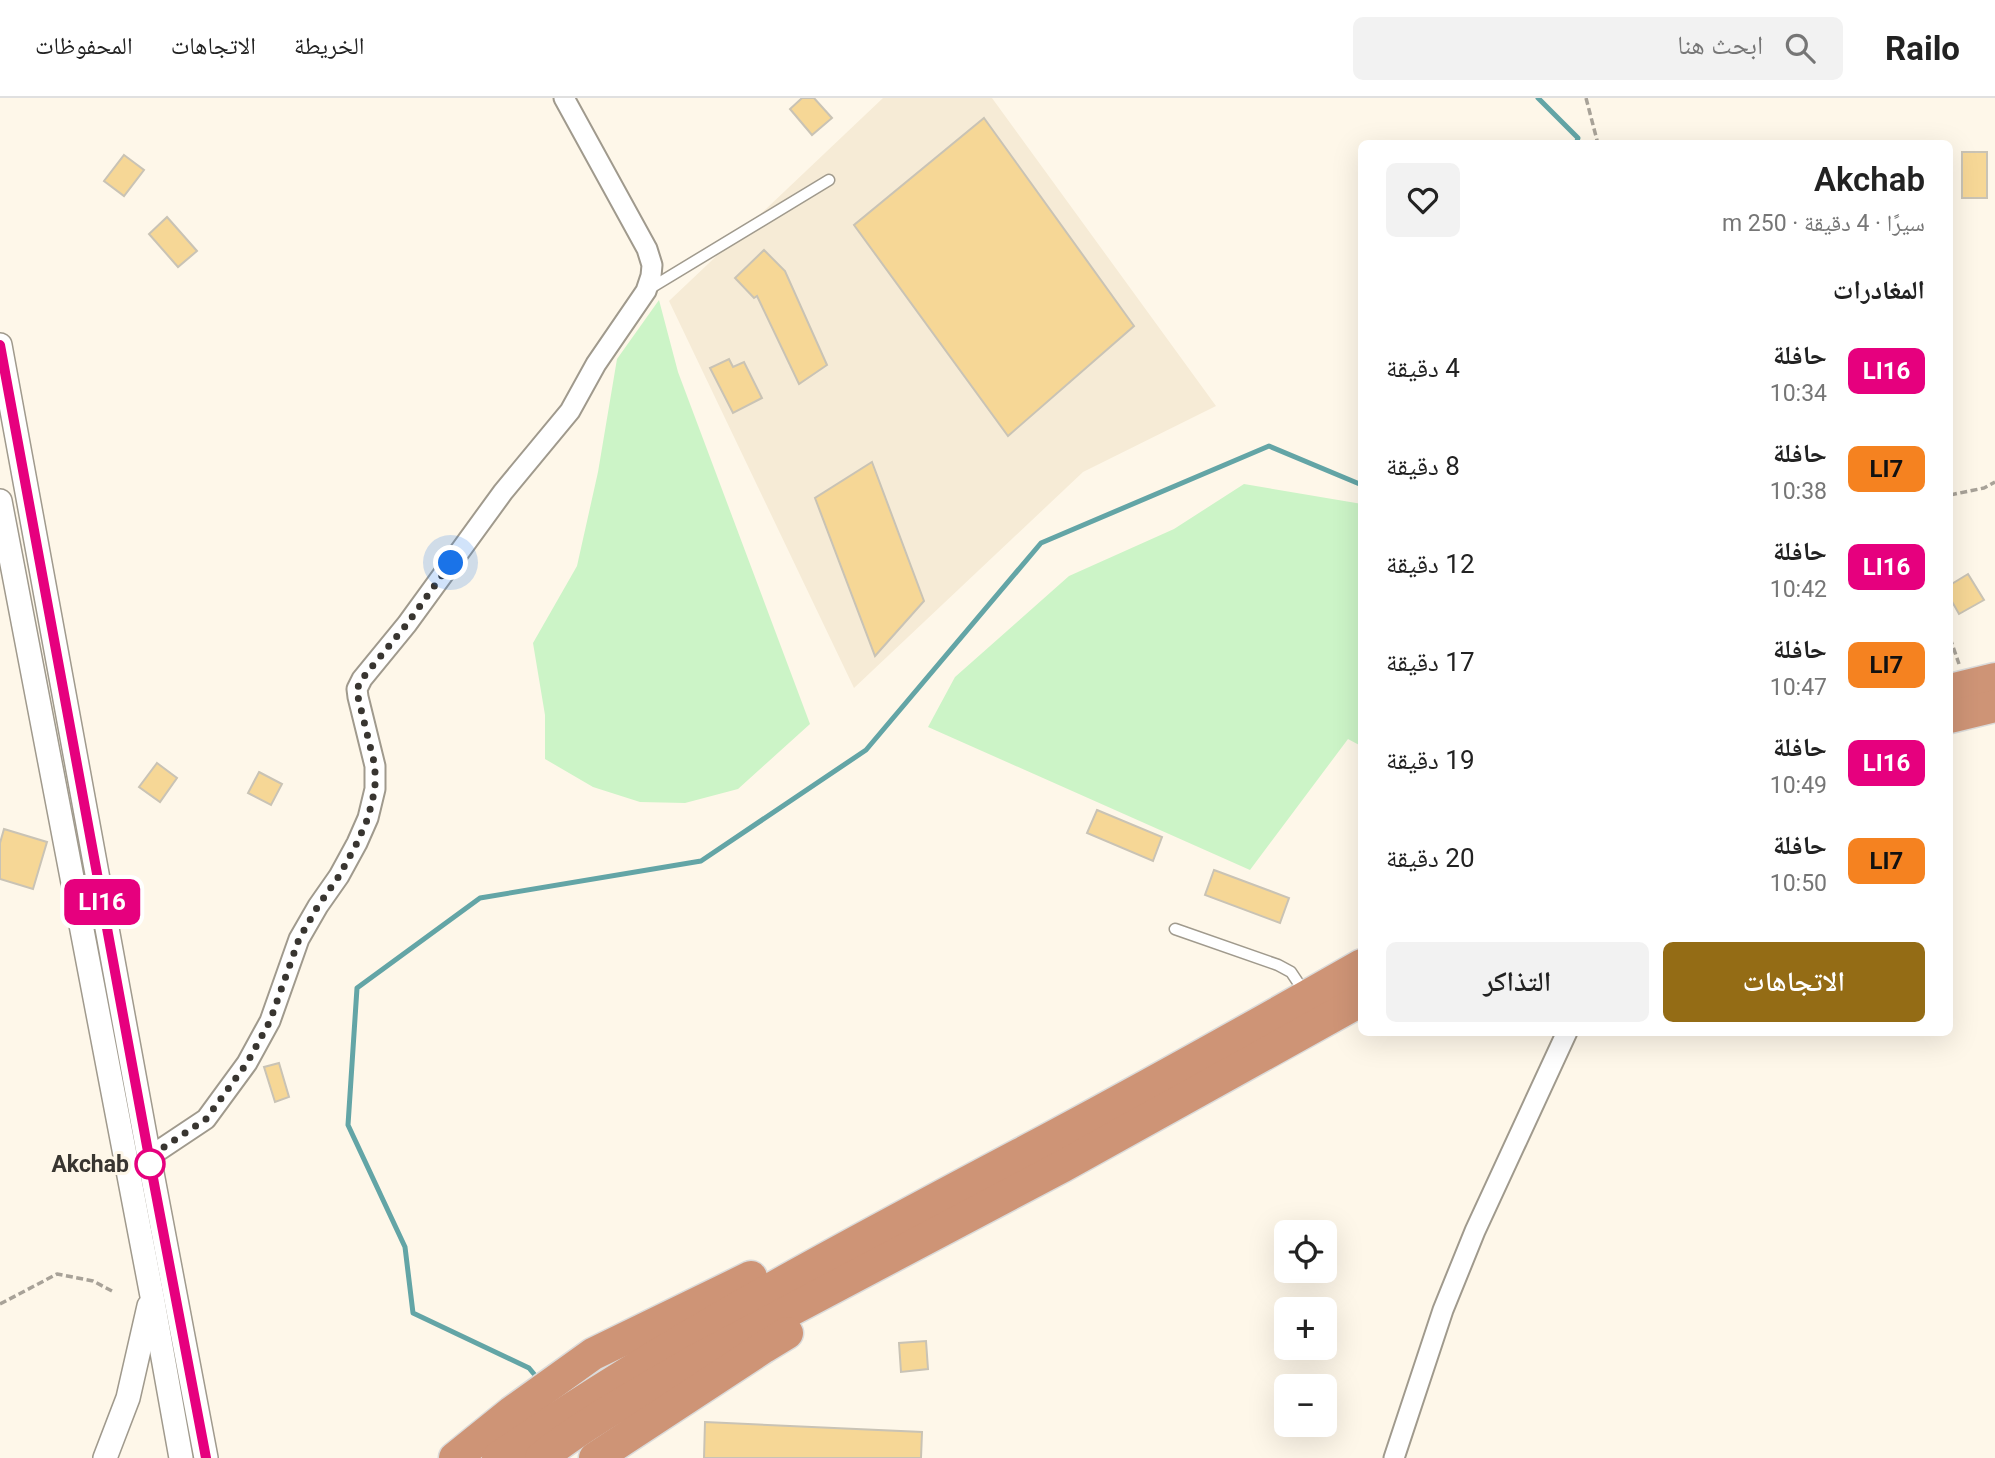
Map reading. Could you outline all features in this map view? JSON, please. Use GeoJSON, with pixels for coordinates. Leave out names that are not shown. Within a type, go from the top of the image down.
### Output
{"type":"FeatureCollection","features":[{"type":"Feature","properties":{"kind":"highway"},"geometry":{"type":"LineString","coordinates":[[1953,689],[1995,679]]}},
{"type":"Feature","properties":{"kind":"highway"},"geometry":{"type":"LineString","coordinates":[[1953,717],[1995,706]]}},
{"type":"Feature","properties":{"kind":"highway"},"geometry":{"type":"LineString","coordinates":[[541,1458],[675,1343],[873,1231],[1049,1139],[1358,967]]}},
{"type":"Feature","properties":{"kind":"highway"},"geometry":{"type":"LineString","coordinates":[[498,1458],[624,1389],[744,1334],[1076,1159],[1358,1002]]}},
{"type":"Feature","properties":{"kind":"highway"},"geometry":{"type":"LineString","coordinates":[[455,1458],[512,1412],[593,1354],[807,1251],[873,1231]]}},
{"type":"Feature","properties":{"kind":"highway"},"geometry":{"type":"LineString","coordinates":[[595,1458],[764,1347],[855,1292],[881,1274],[917,1242]]}},
{"type":"Feature","properties":{"kind":"street"},"geometry":{"type":"LineString","coordinates":[[149,1157],[206,1119],[247,1063],[270,1021],[299,939],[357,843],[368,818],[375,789],[375,766],[357,689],[362,679],[407,624],[503,492],[570,411],[596,364],[646,291],[652,265],[647,249],[564,98]]}},
{"type":"Feature","properties":{"kind":"street"},"geometry":{"type":"LineString","coordinates":[[0,345],[206,1458]]}},
{"type":"Feature","properties":{"kind":"street"},"geometry":{"type":"LineString","coordinates":[[0,501],[152,1296],[180,1458]]}},
{"type":"Feature","properties":{"kind":"street"},"geometry":{"type":"LineString","coordinates":[[1394,1458],[1443,1310],[1475,1231],[1565,1036]]}},
{"type":"Feature","properties":{"kind":"street"},"geometry":{"type":"LineString","coordinates":[[105,1458],[128,1398],[152,1296]]}},
{"type":"Feature","properties":{"kind":"street"},"geometry":{"type":"LineString","coordinates":[[196,1403],[216,1458]]}},
{"type":"Feature","properties":{"kind":"lane"},"geometry":{"type":"LineString","coordinates":[[646,291],[829,180]]}},
{"type":"Feature","properties":{"kind":"lane"},"geometry":{"type":"LineString","coordinates":[[1175,929],[1278,965],[1291,972],[1307,996]]}},
{"type":"Feature","properties":{"kind":"path"},"geometry":{"type":"LineString","coordinates":[[1586,98],[1597,140]]}},
{"type":"Feature","properties":{"kind":"path"},"geometry":{"type":"LineString","coordinates":[[1953,494],[1984,488],[1995,482]]}},
{"type":"Feature","properties":{"kind":"path"},"geometry":{"type":"LineString","coordinates":[[0,1304],[57,1274],[93,1281],[112,1291]]}},
{"type":"Feature","properties":{"kind":"shaded area"},"geometry":{"type":"Polygon","coordinates":[[[883,98],[992,98],[1216,406],[1083,472],[854,688],[669,301],[883,98]]]}},
{"type":"Feature","properties":{"kind":"green space"},"geometry":{"type":"Polygon","coordinates":[[[659,300],[678,372],[810,724],[738,789],[685,803],[640,802],[593,787],[545,759],[545,715],[533,643],[577,566],[598,472],[617,359],[659,300]]]}},
{"type":"Feature","properties":{"kind":"green space"},"geometry":{"type":"Polygon","coordinates":[[[1244,484],[1358,503],[1358,744],[1348,739],[1250,870],[928,727],[955,677],[1069,576],[1174,529],[1244,484]]]}},
{"type":"Feature","properties":{"kind":"building"},"geometry":{"type":"Polygon","coordinates":[[[802,98],[814,98],[832,118],[812,135],[790,109],[802,98]]]}},
{"type":"Feature","properties":{"kind":"building"},"geometry":{"type":"Polygon","coordinates":[[[984,118],[1134,326],[1008,436],[854,225],[984,118]]]}},
{"type":"Feature","properties":{"kind":"building"},"geometry":{"type":"Polygon","coordinates":[[[1962,152],[1987,152],[1987,198],[1962,198],[1962,152]]]}},
{"type":"Feature","properties":{"kind":"building"},"geometry":{"type":"Polygon","coordinates":[[[124,155],[144,170],[124,196],[104,181],[124,155]]]}},
{"type":"Feature","properties":{"kind":"building"},"geometry":{"type":"Polygon","coordinates":[[[167,217],[197,251],[178,267],[149,234],[167,217]]]}},
{"type":"Feature","properties":{"kind":"building"},"geometry":{"type":"Polygon","coordinates":[[[764,250],[785,271],[827,365],[799,384],[757,296],[754,298],[735,278],[764,250]]]}},
{"type":"Feature","properties":{"kind":"building"},"geometry":{"type":"Polygon","coordinates":[[[729,359],[733,367],[744,362],[762,398],[733,413],[710,368],[729,359]]]}},
{"type":"Feature","properties":{"kind":"building"},"geometry":{"type":"Polygon","coordinates":[[[872,462],[924,601],[875,656],[815,498],[872,462]]]}},
{"type":"Feature","properties":{"kind":"building"},"geometry":{"type":"Polygon","coordinates":[[[1968,574],[1984,600],[1959,614],[1953,603],[1953,583],[1968,574]]]}},
{"type":"Feature","properties":{"kind":"building"},"geometry":{"type":"Polygon","coordinates":[[[157,763],[177,778],[160,802],[139,787],[157,763]]]}},
{"type":"Feature","properties":{"kind":"building"},"geometry":{"type":"Polygon","coordinates":[[[259,772],[282,784],[271,805],[248,793],[259,772]]]}},
{"type":"Feature","properties":{"kind":"building"},"geometry":{"type":"Polygon","coordinates":[[[1097,810],[1162,837],[1153,861],[1087,833],[1097,810]]]}},
{"type":"Feature","properties":{"kind":"building"},"geometry":{"type":"Polygon","coordinates":[[[4,829],[47,842],[33,889],[0,879],[0,843],[4,829]]]}},
{"type":"Feature","properties":{"kind":"building"},"geometry":{"type":"Polygon","coordinates":[[[1214,870],[1289,898],[1280,923],[1205,895],[1214,870]]]}},
{"type":"Feature","properties":{"kind":"building"},"geometry":{"type":"Polygon","coordinates":[[[279,1063],[289,1097],[275,1102],[264,1067],[279,1063]]]}},
{"type":"Feature","properties":{"kind":"building"},"geometry":{"type":"Polygon","coordinates":[[[926,1341],[928,1369],[901,1372],[899,1343],[926,1341]]]}},
{"type":"Feature","properties":{"kind":"building"},"geometry":{"type":"Polygon","coordinates":[[[705,1422],[922,1432],[921,1458],[704,1458],[705,1422]]]}},
{"type":"Feature","properties":{"kind":"waterway"},"geometry":{"type":"LineString","coordinates":[[1538,98],[1577,140]]}},
{"type":"Feature","properties":{"kind":"waterway"},"geometry":{"type":"LineString","coordinates":[[539,1380],[529,1368],[413,1313],[405,1247],[348,1125],[357,988],[480,898],[701,861],[866,750],[1041,543],[1269,446],[1358,483]]}},
{"type":"Feature","properties":{"kind":"bus line","name":"LI16"},"geometry":{"type":"LineString","coordinates":[[0,345],[206,1458]]}},
{"type":"Feature","properties":{"kind":"place","name":"Akchab"},"geometry":{"type":"Point","coordinates":[150,1164]}},
{"type":"Feature","properties":{"kind":"route"},"geometry":{"type":"LineString","coordinates":[[150,1164],[149,1157],[206,1119],[247,1063],[270,1021],[299,939],[339,876],[368,818],[375,789],[375,766],[357,689],[451,563]]}}]}
